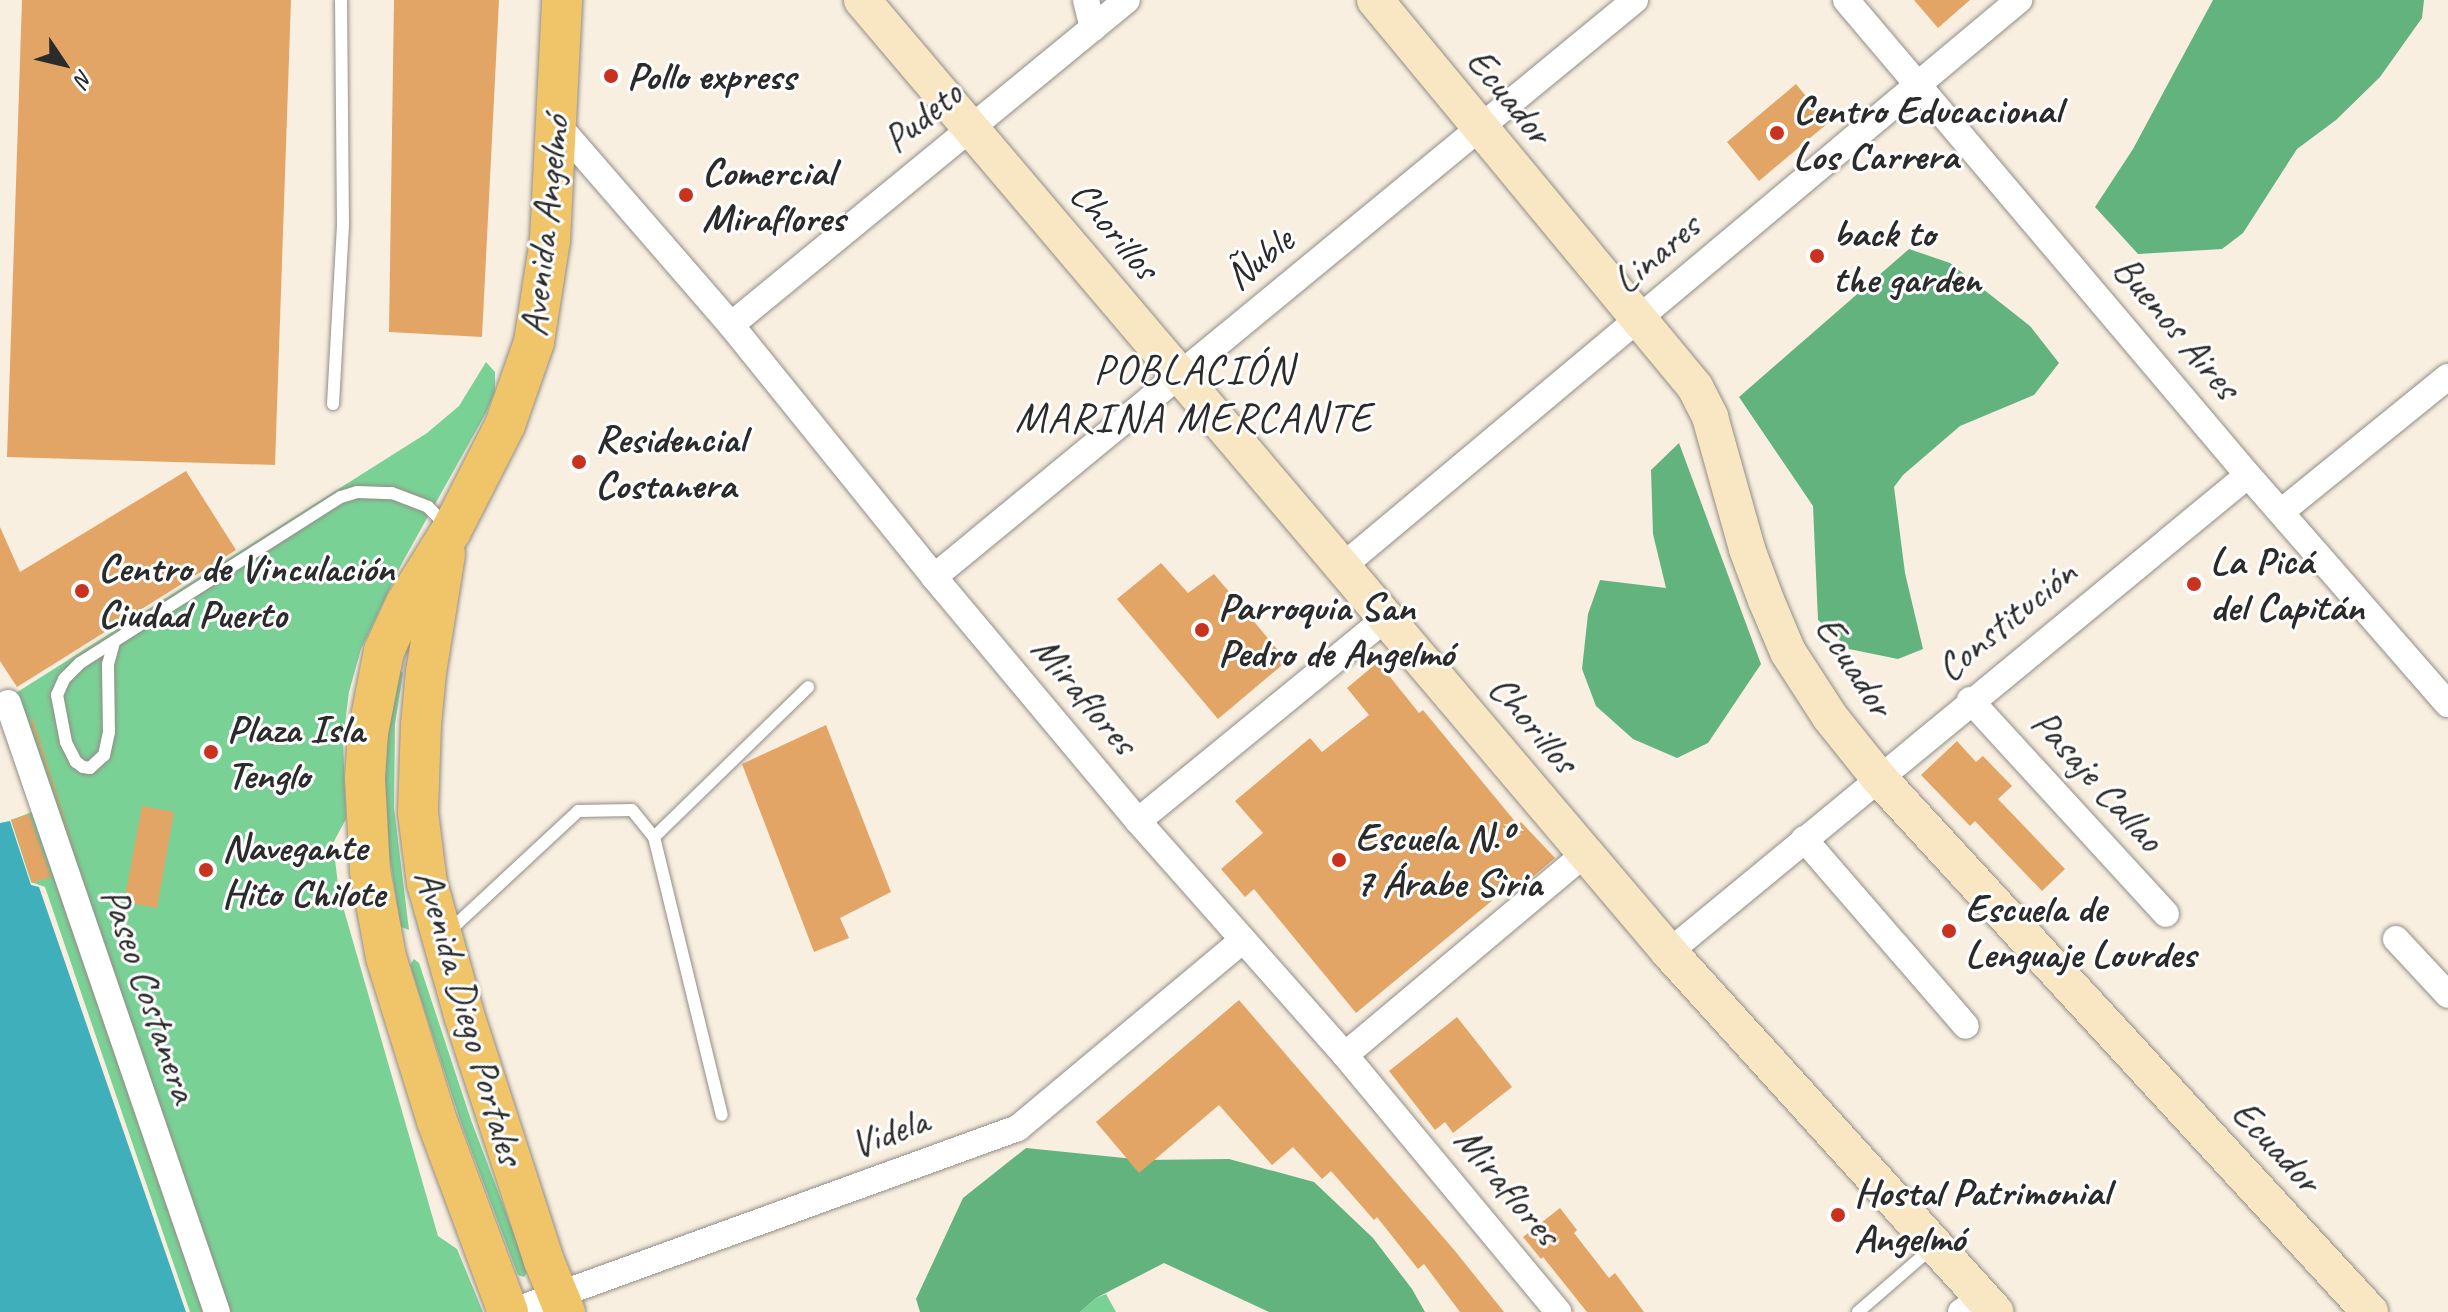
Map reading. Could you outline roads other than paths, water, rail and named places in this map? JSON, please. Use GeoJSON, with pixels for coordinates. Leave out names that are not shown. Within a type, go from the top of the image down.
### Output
{"type":"FeatureCollection","features":[{"type":"Feature","properties":{"kind":"main road","name":"Avenida Angelmó"},"geometry":{"type":"LineString","coordinates":[[451,531],[505,425],[534,342],[549,251],[562,0]]}},
{"type":"Feature","properties":{"kind":"main road","name":"Avenida Diego Portales"},"geometry":{"type":"LineString","coordinates":[[451,531],[426,672],[419,789],[425,868],[441,938],[544,1261],[562,1303]]}},
{"type":"Feature","properties":{"kind":"main road","name":"Avenida Diego Portales"},"geometry":{"type":"LineString","coordinates":[[451,531],[400,615],[384,651],[368,733],[366,830],[386,957],[437,1121],[510,1312]]}},
{"type":"Feature","properties":{"kind":"main road"},"geometry":{"type":"LineString","coordinates":[[386,957],[441,938]]}},
{"type":"Feature","properties":{"kind":"street","name":"Chorillos"},"geometry":{"type":"LineString","coordinates":[[862,0],[1669,952],[1935,1246],[1979,1307]]}},
{"type":"Feature","properties":{"kind":"street"},"geometry":{"type":"LineString","coordinates":[[1086,0],[1093,28]]}},
{"type":"Feature","properties":{"kind":"street","name":"Pudeto"},"geometry":{"type":"LineString","coordinates":[[731,325],[1127,0]]}},
{"type":"Feature","properties":{"kind":"street","name":"Ecuador"},"geometry":{"type":"LineString","coordinates":[[1375,0],[1637,321],[1686,376],[1710,417],[1747,549],[1788,652],[1830,717],[1878,777],[2370,1312]]}},
{"type":"Feature","properties":{"kind":"street","name":"Ñuble"},"geometry":{"type":"LineString","coordinates":[[934,577],[1635,0]]}},
{"type":"Feature","properties":{"kind":"street","name":"Buenos Aires"},"geometry":{"type":"LineString","coordinates":[[1846,0],[2248,475],[2448,704]]}},
{"type":"Feature","properties":{"kind":"street","name":"Linares"},"geometry":{"type":"LineString","coordinates":[[1343,566],[2019,0]]}},
{"type":"Feature","properties":{"kind":"street","name":"Miraflores"},"geometry":{"type":"LineString","coordinates":[[557,124],[731,325],[934,577],[1138,821],[1345,1055],[1558,1312]]}},
{"type":"Feature","properties":{"kind":"street"},"geometry":{"type":"LineString","coordinates":[[2281,512],[2448,377]]}},
{"type":"Feature","properties":{"kind":"street","name":"Constitución"},"geometry":{"type":"LineString","coordinates":[[1669,952],[1970,700],[2248,475]]}},
{"type":"Feature","properties":{"kind":"street"},"geometry":{"type":"LineString","coordinates":[[1138,821],[1386,618]]}},
{"type":"Feature","properties":{"kind":"street","name":"Pasaje Callao"},"geometry":{"type":"LineString","coordinates":[[1970,700],[2166,914]]}},
{"type":"Feature","properties":{"kind":"street","name":"Paseo Costanera"},"geometry":{"type":"LineString","coordinates":[[8,703],[217,1312]]}},
{"type":"Feature","properties":{"kind":"street"},"geometry":{"type":"LineString","coordinates":[[1804,839],[1966,1026]]}},
{"type":"Feature","properties":{"kind":"street"},"geometry":{"type":"LineString","coordinates":[[1345,1055],[1586,853]]}},
{"type":"Feature","properties":{"kind":"street"},"geometry":{"type":"LineString","coordinates":[[2396,939],[2448,995]]}},
{"type":"Feature","properties":{"kind":"street","name":"Videla"},"geometry":{"type":"LineString","coordinates":[[510,1312],[562,1303],[1018,1128],[1243,940]]}},
{"type":"Feature","properties":{"kind":"lane"},"geometry":{"type":"LineString","coordinates":[[333,404],[343,226],[341,0]]}},
{"type":"Feature","properties":{"kind":"lane"},"geometry":{"type":"LineString","coordinates":[[114,642],[108,664],[109,732],[104,755],[90,768],[83,767],[76,762],[66,742],[57,695],[64,679],[80,663],[341,497],[357,492],[382,491],[413,500],[435,512],[451,531]]}},
{"type":"Feature","properties":{"kind":"lane"},"geometry":{"type":"LineString","coordinates":[[654,837],[808,687]]}},
{"type":"Feature","properties":{"kind":"lane"},"geometry":{"type":"LineString","coordinates":[[441,938],[578,811],[632,810],[654,837],[722,1115]]}},
{"type":"Feature","properties":{"kind":"lane"},"geometry":{"type":"LineString","coordinates":[[1858,1312],[1935,1246]]}},
{"type":"Feature","properties":{"kind":"water"},"geometry":{"type":"Polygon","coordinates":[[[10,821],[31,885],[39,887],[186,1312],[0,1312],[0,823],[10,821]]]}},
{"type":"Feature","properties":{"kind":"place","name":"Pollo express"},"geometry":{"type":"Point","coordinates":[611,76]}},
{"type":"Feature","properties":{"kind":"place","name":"Centro Educacional Los Carrera"},"geometry":{"type":"Point","coordinates":[1777,133]}},
{"type":"Feature","properties":{"kind":"place","name":"Comercial Miraflores"},"geometry":{"type":"Point","coordinates":[686,195]}},
{"type":"Feature","properties":{"kind":"place","name":"back to the garden"},"geometry":{"type":"Point","coordinates":[1817,256]}},
{"type":"Feature","properties":{"kind":"place","name":"Residencial Costanera"},"geometry":{"type":"Point","coordinates":[579,462]}},
{"type":"Feature","properties":{"kind":"place","name":"La Picá del Capitán"},"geometry":{"type":"Point","coordinates":[2194,584]}},
{"type":"Feature","properties":{"kind":"place","name":"Centro de Vinculación Ciudad Puerto"},"geometry":{"type":"Point","coordinates":[82,591]}},
{"type":"Feature","properties":{"kind":"place","name":"Parroquia San Pedro de Angelmó"},"geometry":{"type":"Point","coordinates":[1202,630]}},
{"type":"Feature","properties":{"kind":"place","name":"Plaza Isla Tenglo"},"geometry":{"type":"Point","coordinates":[211,752]}},
{"type":"Feature","properties":{"kind":"place","name":"Escuela N.º 7 Árabe Siria"},"geometry":{"type":"Point","coordinates":[1339,860]}},
{"type":"Feature","properties":{"kind":"place","name":"Navegante Hito Chilote"},"geometry":{"type":"Point","coordinates":[206,870]}},
{"type":"Feature","properties":{"kind":"place","name":"Escuela de Lenguaje Lourdes"},"geometry":{"type":"Point","coordinates":[1949,931]}},
{"type":"Feature","properties":{"kind":"place","name":"Hostal Patrimonial Angelmó"},"geometry":{"type":"Point","coordinates":[1838,1215]}},
{"type":"Feature","properties":{"kind":"district","name":"POBLACIÓN MARINA MERCANTE"},"geometry":{"type":"Point","coordinates":[1194,394]}}]}
